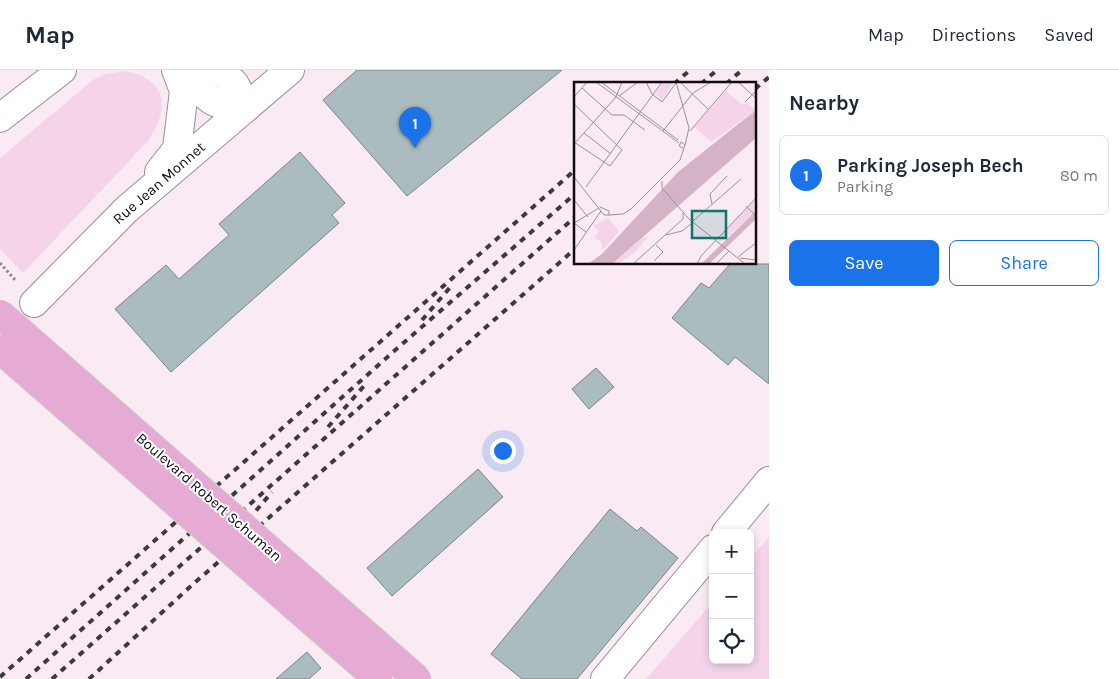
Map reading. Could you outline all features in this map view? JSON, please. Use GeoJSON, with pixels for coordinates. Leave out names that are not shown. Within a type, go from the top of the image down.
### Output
{"type":"FeatureCollection","features":[{"type":"Feature","properties":{"kind":"main road","name":"Boulevard Robert Schuman"},"geometry":{"type":"LineString","coordinates":[[0,314],[417,679]]}},
{"type":"Feature","properties":{"kind":"main road","name":"Boulevard Robert Schuman"},"geometry":{"type":"LineString","coordinates":[[0,349],[378,679]]}},
{"type":"Feature","properties":{"kind":"street"},"geometry":{"type":"LineString","coordinates":[[0,118],[62,70]]}},
{"type":"Feature","properties":{"kind":"street"},"geometry":{"type":"LineString","coordinates":[[128,209],[177,149],[184,91],[176,70]]}},
{"type":"Feature","properties":{"kind":"street"},"geometry":{"type":"LineString","coordinates":[[189,70],[210,100],[227,106],[248,107]]}},
{"type":"Feature","properties":{"kind":"street"},"geometry":{"type":"LineString","coordinates":[[219,70],[234,83],[248,107]]}},
{"type":"Feature","properties":{"kind":"street","name":"Rue Jean Monnet"},"geometry":{"type":"LineString","coordinates":[[34,302],[128,209],[290,70]]}},
{"type":"Feature","properties":{"kind":"street"},"geometry":{"type":"LineString","coordinates":[[729,529],[769,481]]}},
{"type":"Feature","properties":{"kind":"street"},"geometry":{"type":"LineString","coordinates":[[604,679],[709,554]]}},
{"type":"Feature","properties":{"kind":"path"},"geometry":{"type":"LineString","coordinates":[[0,263],[14,279]]}},
{"type":"Feature","properties":{"kind":"shaded area"},"geometry":{"type":"Polygon","coordinates":[[[126,71],[151,81],[157,89],[161,98],[162,108],[155,129],[148,141],[23,273],[0,249],[0,158],[93,80],[105,74],[126,71]]]}},
{"type":"Feature","properties":{"kind":"shaded area"},"geometry":{"type":"Polygon","coordinates":[[[769,537],[769,679],[646,679],[709,607],[709,664],[754,664],[754,554],[769,537]]]}},
{"type":"Feature","properties":{"kind":"building"},"geometry":{"type":"Polygon","coordinates":[[[357,70],[562,70],[407,196],[323,100],[357,70]]]}},
{"type":"Feature","properties":{"kind":"building"},"geometry":{"type":"Polygon","coordinates":[[[300,152],[345,203],[332,215],[339,223],[171,372],[115,309],[166,265],[179,279],[229,235],[219,224],[300,152]]]}},
{"type":"Feature","properties":{"kind":"building"},"geometry":{"type":"Polygon","coordinates":[[[769,264],[769,384],[735,357],[728,365],[672,318],[701,283],[709,288],[729,265],[769,264]]]}},
{"type":"Feature","properties":{"kind":"building"},"geometry":{"type":"Polygon","coordinates":[[[596,368],[614,387],[589,409],[572,389],[596,368]]]}},
{"type":"Feature","properties":{"kind":"building"},"geometry":{"type":"Polygon","coordinates":[[[478,469],[503,497],[392,596],[367,568],[478,469]]]}},
{"type":"Feature","properties":{"kind":"building"},"geometry":{"type":"Polygon","coordinates":[[[610,509],[637,531],[641,527],[678,558],[577,679],[522,679],[491,654],[610,509]]]}},
{"type":"Feature","properties":{"kind":"building"},"geometry":{"type":"Polygon","coordinates":[[[307,652],[321,668],[309,679],[276,679],[307,652]]]}},
{"type":"Feature","properties":{"kind":"railway"},"geometry":{"type":"LineString","coordinates":[[676,82],[690,70]]}},
{"type":"Feature","properties":{"kind":"railway"},"geometry":{"type":"LineString","coordinates":[[703,82],[717,70]]}},
{"type":"Feature","properties":{"kind":"railway"},"geometry":{"type":"LineString","coordinates":[[728,82],[742,70]]}},
{"type":"Feature","properties":{"kind":"railway"},"geometry":{"type":"LineString","coordinates":[[756,88],[769,77]]}},
{"type":"Feature","properties":{"kind":"railway"},"geometry":{"type":"LineString","coordinates":[[0,677],[574,171]]}},
{"type":"Feature","properties":{"kind":"railway"},"geometry":{"type":"LineString","coordinates":[[26,679],[393,352],[574,195]]}},
{"type":"Feature","properties":{"kind":"railway"},"geometry":{"type":"LineString","coordinates":[[52,679],[574,218]]}},
{"type":"Feature","properties":{"kind":"railway"},"geometry":{"type":"LineString","coordinates":[[89,679],[191,586],[574,250]]}},
{"type":"Feature","properties":{"kind":"railway"},"geometry":{"type":"LineString","coordinates":[[422,320],[453,284]]}},
{"type":"Feature","properties":{"kind":"railway"},"geometry":{"type":"LineString","coordinates":[[328,427],[364,386]]}},
{"type":"Feature","properties":{"kind":"railway"},"geometry":{"type":"LineString","coordinates":[[217,556],[272,492]]}},
{"type":"Feature","properties":{"kind":"place","name":"Parking Joseph Bech"},"geometry":{"type":"Point","coordinates":[415,148]}}]}
